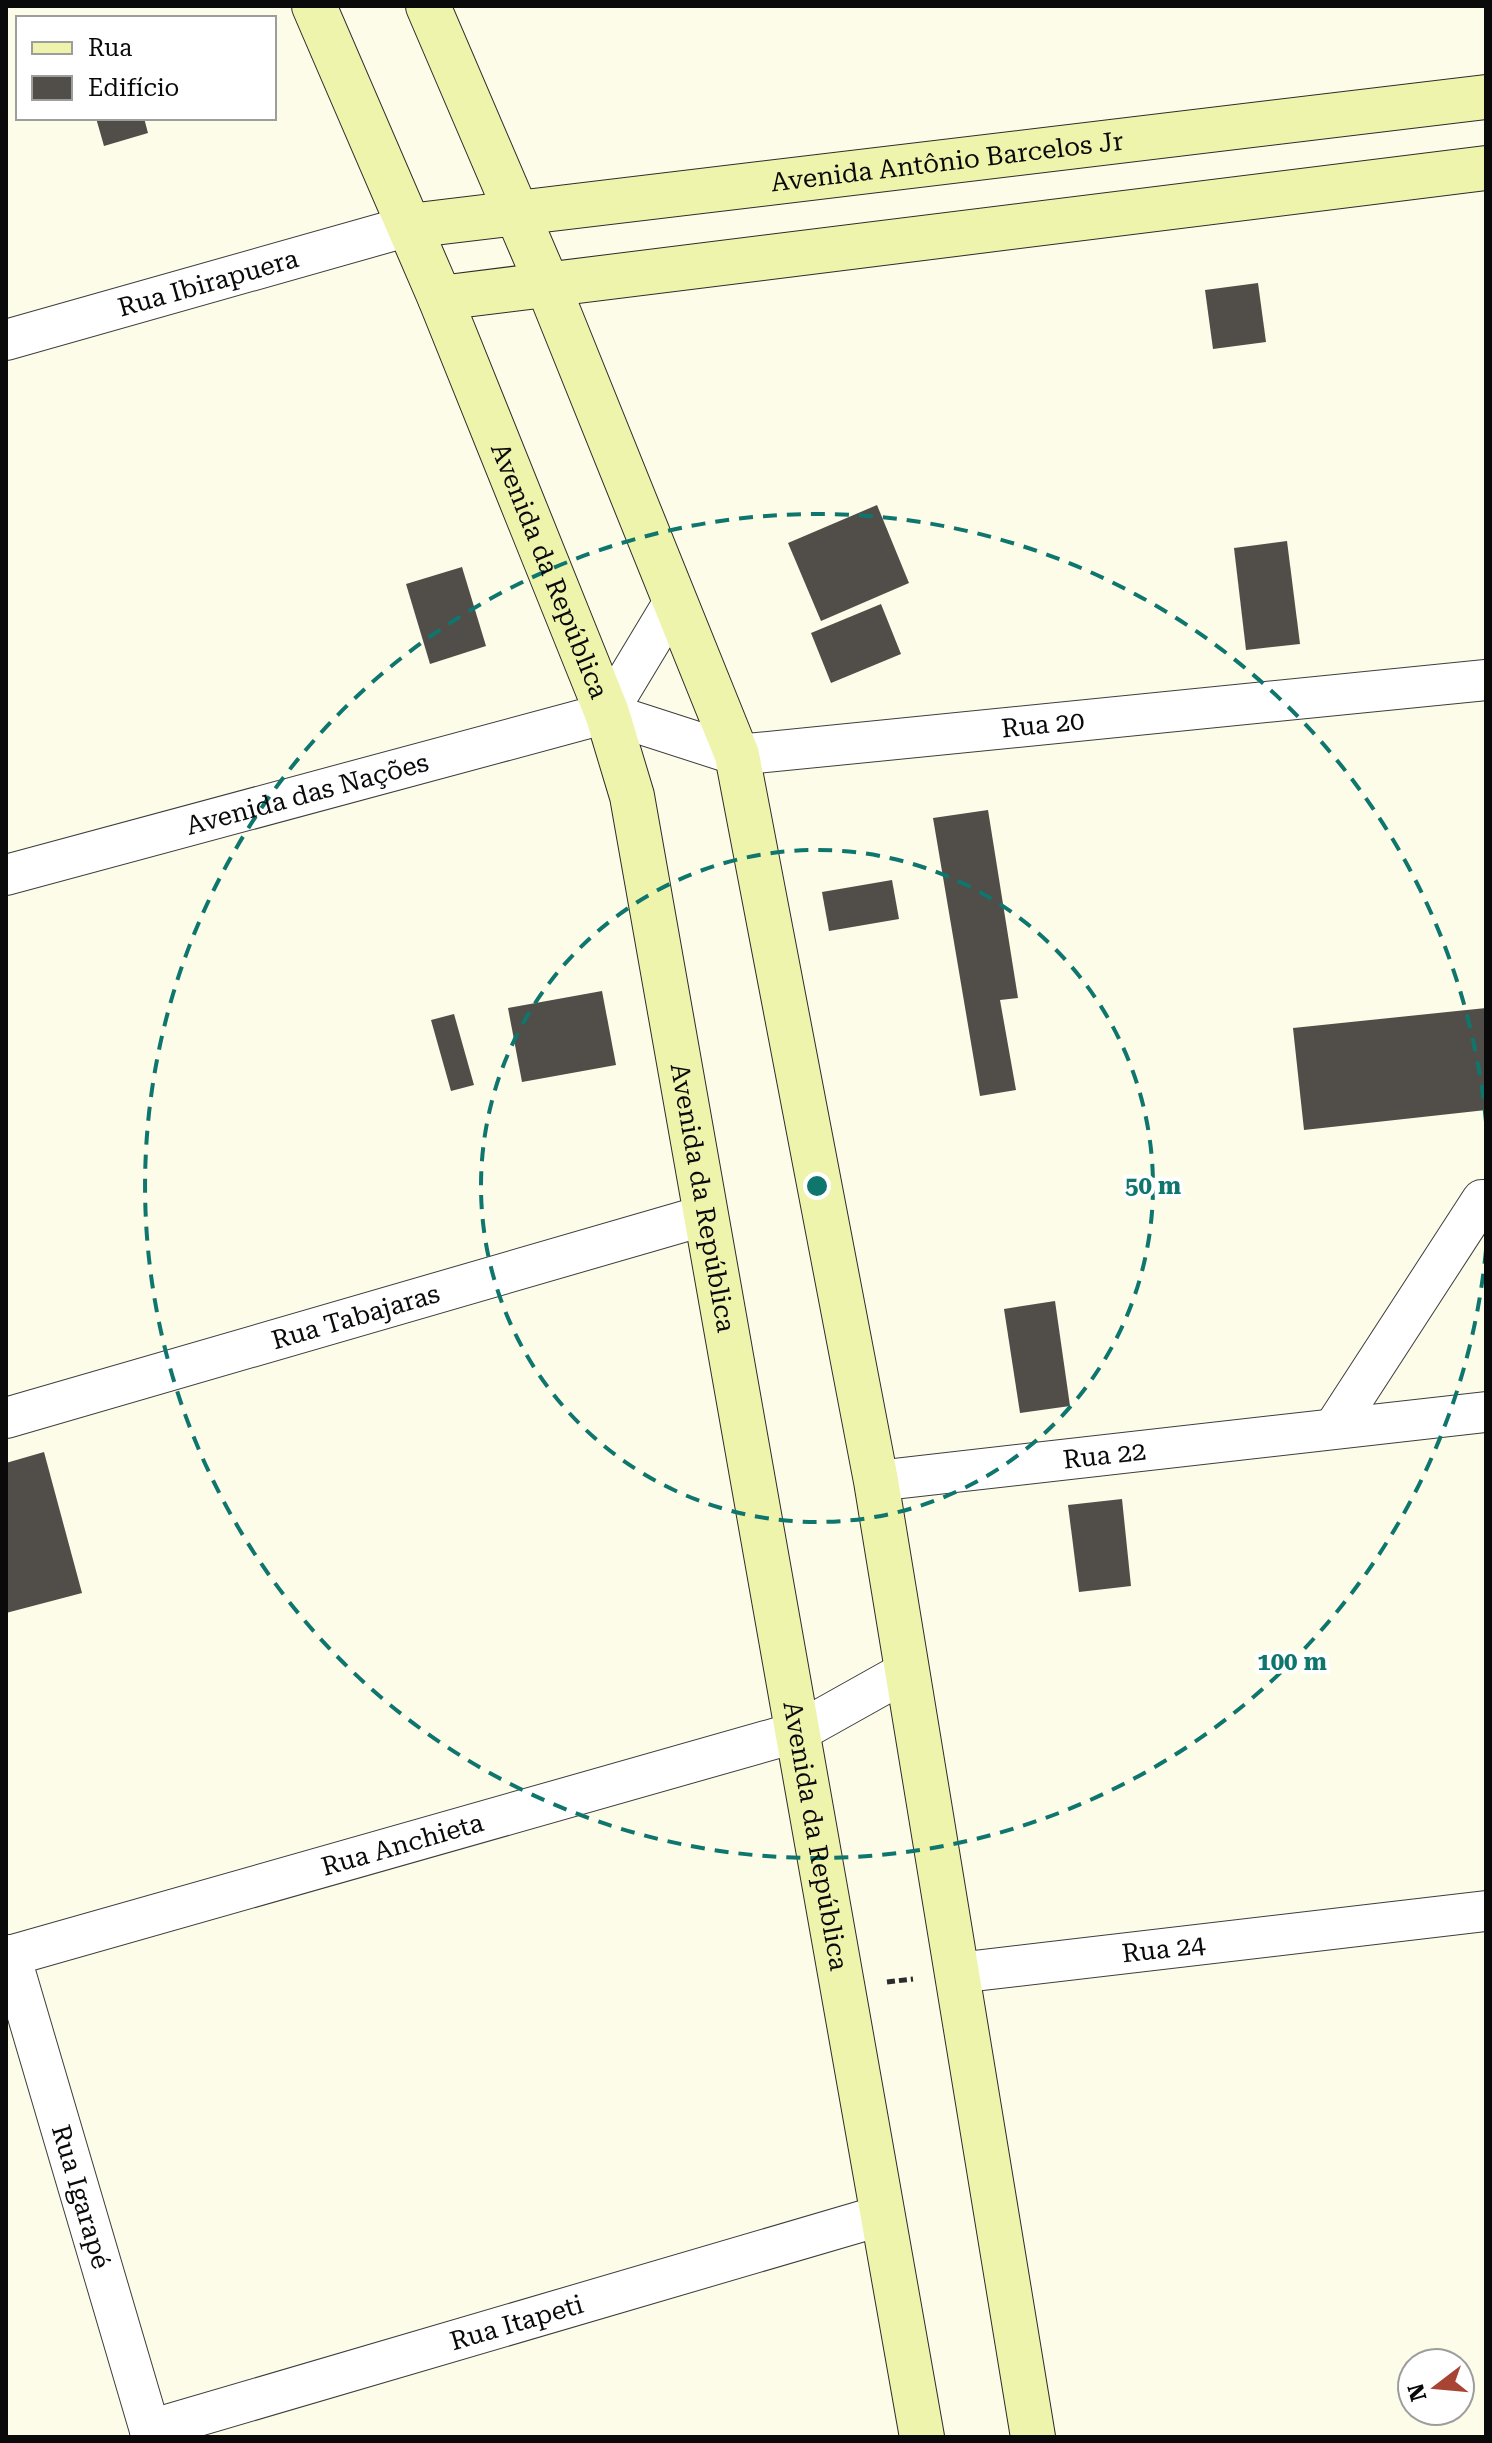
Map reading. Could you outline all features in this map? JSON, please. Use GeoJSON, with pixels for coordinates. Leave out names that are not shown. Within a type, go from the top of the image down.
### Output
{"type":"FeatureCollection","features":[{"type":"Feature","properties":{"kind":"street","name":"Avenida da República"},"geometry":{"type":"LineString","coordinates":[[314,6],[440,298],[607,713],[632,796],[922,2437]]}},
{"type":"Feature","properties":{"kind":"street"},"geometry":{"type":"LineString","coordinates":[[428,6],[548,286],[737,755],[876,1481],[1033,2437]]}},
{"type":"Feature","properties":{"kind":"street","name":"Avenida Antônio Barcelos Jr"},"geometry":{"type":"LineString","coordinates":[[409,226],[1486,97]]}},
{"type":"Feature","properties":{"kind":"street"},"geometry":{"type":"LineString","coordinates":[[440,298],[1486,168]]}},
{"type":"Feature","properties":{"kind":"street","name":"Rua Ibirapuera"},"geometry":{"type":"LineString","coordinates":[[6,340],[409,226]]}},
{"type":"Feature","properties":{"kind":"street"},"geometry":{"type":"LineString","coordinates":[[607,713],[675,600]]}},
{"type":"Feature","properties":{"kind":"street","name":"Rua 20"},"geometry":{"type":"LineString","coordinates":[[607,713],[737,755],[1486,680]]}},
{"type":"Feature","properties":{"kind":"street","name":"Avenida das Nações"},"geometry":{"type":"LineString","coordinates":[[6,875],[607,713]]}},
{"type":"Feature","properties":{"kind":"street"},"geometry":{"type":"LineString","coordinates":[[1334,1428],[1482,1200],[1486,1200]]}},
{"type":"Feature","properties":{"kind":"street","name":"Rua Tabajaras"},"geometry":{"type":"LineString","coordinates":[[6,1418],[706,1215]]}},
{"type":"Feature","properties":{"kind":"street","name":"Rua 22"},"geometry":{"type":"LineString","coordinates":[[876,1481],[1486,1412]]}},
{"type":"Feature","properties":{"kind":"street","name":"Rua Anchieta"},"geometry":{"type":"LineString","coordinates":[[8,1956],[798,1732],[907,1671]]}},
{"type":"Feature","properties":{"kind":"street","name":"Rua 24"},"geometry":{"type":"LineString","coordinates":[[957,1973],[1486,1911]]}},
{"type":"Feature","properties":{"kind":"street","name":"Rua Igarapé"},"geometry":{"type":"LineString","coordinates":[[8,1956],[151,2434]]}},
{"type":"Feature","properties":{"kind":"street","name":"Rua Itapeti"},"geometry":{"type":"LineString","coordinates":[[151,2434],[883,2215]]}},
{"type":"Feature","properties":{"kind":"path"},"geometry":{"type":"LineString","coordinates":[[842,1988],[957,1973]]}},
{"type":"Feature","properties":{"kind":"building"},"geometry":{"type":"Polygon","coordinates":[[[97,120],[145,120],[148,133],[104,146],[97,120]]]}},
{"type":"Feature","properties":{"kind":"building"},"geometry":{"type":"Polygon","coordinates":[[[1258,283],[1266,342],[1213,349],[1205,290],[1258,283]]]}},
{"type":"Feature","properties":{"kind":"building"},"geometry":{"type":"Polygon","coordinates":[[[877,505],[909,583],[821,621],[788,543],[877,505]]]}},
{"type":"Feature","properties":{"kind":"building"},"geometry":{"type":"Polygon","coordinates":[[[1287,541],[1300,644],[1246,650],[1234,548],[1287,541]]]}},
{"type":"Feature","properties":{"kind":"building"},"geometry":{"type":"Polygon","coordinates":[[[462,567],[486,646],[430,664],[406,584],[462,567]]]}},
{"type":"Feature","properties":{"kind":"building"},"geometry":{"type":"Polygon","coordinates":[[[881,604],[901,654],[831,683],[811,633],[881,604]]]}},
{"type":"Feature","properties":{"kind":"building"},"geometry":{"type":"Polygon","coordinates":[[[988,810],[1018,998],[1000,1000],[1016,1090],[980,1096],[933,818],[988,810]]]}},
{"type":"Feature","properties":{"kind":"building"},"geometry":{"type":"Polygon","coordinates":[[[892,880],[899,919],[829,931],[822,892],[892,880]]]}},
{"type":"Feature","properties":{"kind":"building"},"geometry":{"type":"Polygon","coordinates":[[[602,991],[616,1065],[522,1082],[508,1008],[602,991]]]}},
{"type":"Feature","properties":{"kind":"building"},"geometry":{"type":"Polygon","coordinates":[[[1486,1008],[1486,1110],[1304,1130],[1293,1028],[1486,1008]]]}},
{"type":"Feature","properties":{"kind":"building"},"geometry":{"type":"Polygon","coordinates":[[[454,1014],[474,1085],[451,1091],[431,1020],[454,1014]]]}},
{"type":"Feature","properties":{"kind":"building"},"geometry":{"type":"Polygon","coordinates":[[[1055,1301],[1070,1406],[1020,1413],[1004,1309],[1055,1301]]]}},
{"type":"Feature","properties":{"kind":"building"},"geometry":{"type":"Polygon","coordinates":[[[44,1452],[82,1593],[6,1613],[6,1463],[44,1452]]]}},
{"type":"Feature","properties":{"kind":"building"},"geometry":{"type":"Polygon","coordinates":[[[1122,1499],[1131,1586],[1079,1592],[1068,1505],[1122,1499]]]}}]}
